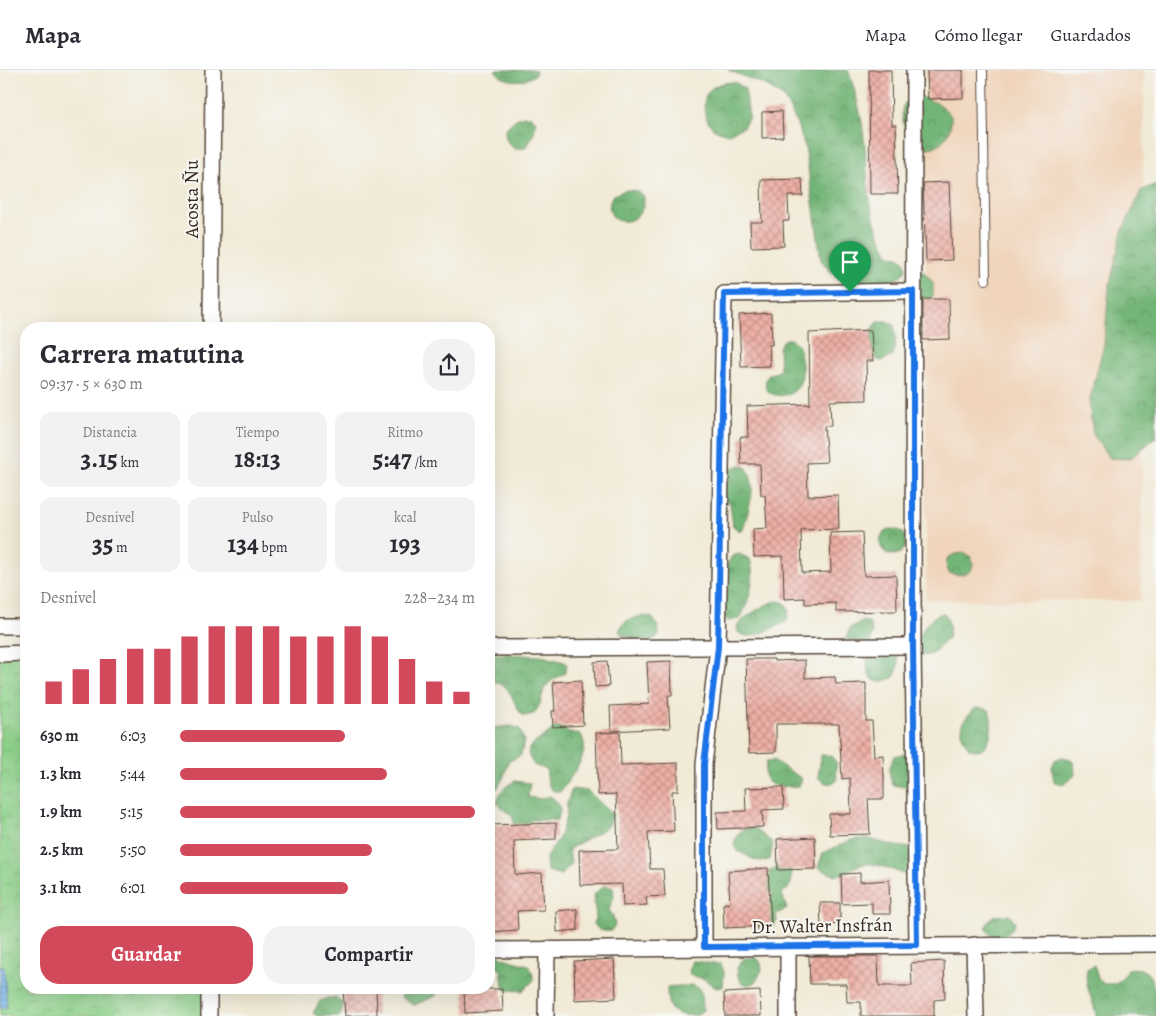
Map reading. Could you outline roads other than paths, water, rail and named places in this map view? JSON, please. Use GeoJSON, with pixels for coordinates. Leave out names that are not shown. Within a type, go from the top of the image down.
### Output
{"type":"FeatureCollection","features":[{"type":"Feature","properties":{"kind":"street","name":"Acosta Ñu"},"geometry":{"type":"LineString","coordinates":[[211,322],[213,70]]}},
{"type":"Feature","properties":{"kind":"street"},"geometry":{"type":"LineString","coordinates":[[914,70],[913,646],[917,945]]}},
{"type":"Feature","properties":{"kind":"street"},"geometry":{"type":"LineString","coordinates":[[704,947],[704,764],[718,647],[724,294],[913,291]]}},
{"type":"Feature","properties":{"kind":"street"},"geometry":{"type":"LineString","coordinates":[[0,626],[20,626]]}},
{"type":"Feature","properties":{"kind":"street"},"geometry":{"type":"LineString","coordinates":[[495,648],[913,646]]}},
{"type":"Feature","properties":{"kind":"street"},"geometry":{"type":"LineString","coordinates":[[0,654],[20,653]]}},
{"type":"Feature","properties":{"kind":"street","name":"Dr. Walter Insfrán"},"geometry":{"type":"LineString","coordinates":[[495,950],[1156,944]]}},
{"type":"Feature","properties":{"kind":"street"},"geometry":{"type":"LineString","coordinates":[[974,945],[976,1016]]}},
{"type":"Feature","properties":{"kind":"street"},"geometry":{"type":"LineString","coordinates":[[788,946],[788,1016]]}},
{"type":"Feature","properties":{"kind":"street"},"geometry":{"type":"LineString","coordinates":[[546,1016],[547,949]]}},
{"type":"Feature","properties":{"kind":"street"},"geometry":{"type":"LineString","coordinates":[[209,994],[209,1016]]}},
{"type":"Feature","properties":{"kind":"lane"},"geometry":{"type":"LineString","coordinates":[[983,70],[986,280]]}},
{"type":"Feature","properties":{"kind":"water"},"geometry":{"type":"Polygon","coordinates":[[[0,966],[4,966],[7,1008],[0,1008],[0,966]]]}}]}
